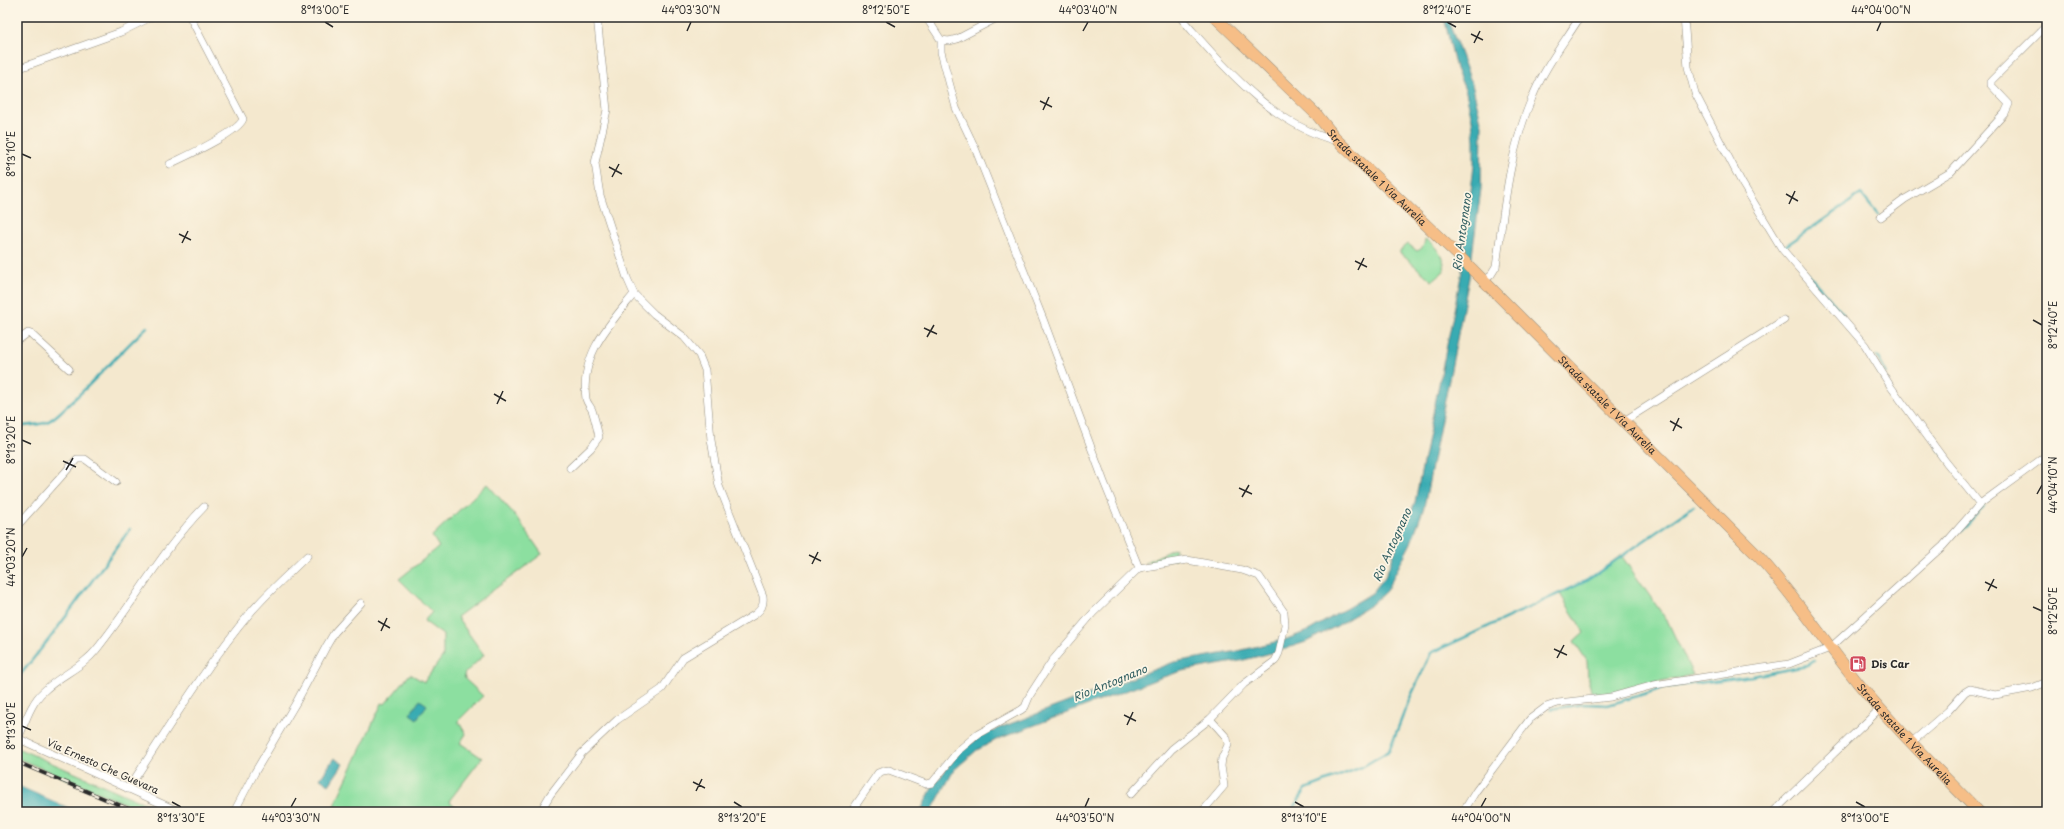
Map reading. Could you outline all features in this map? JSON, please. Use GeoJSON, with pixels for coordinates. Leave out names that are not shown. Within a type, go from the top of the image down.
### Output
{"type":"FeatureCollection","features":[{"type":"Feature","properties":{"kind":"main road","name":"Strada statale 1 Via Aurelia"},"geometry":{"type":"LineString","coordinates":[[1215,17],[1317,115],[1338,141],[1462,259],[1481,280],[1771,570],[1830,648],[1880,709],[1979,812]]}},
{"type":"Feature","properties":{"kind":"street"},"geometry":{"type":"LineString","coordinates":[[17,69],[121,32],[151,17]]}},
{"type":"Feature","properties":{"kind":"street"},"geometry":{"type":"LineString","coordinates":[[170,164],[226,134],[241,124],[243,119],[243,115],[226,88],[190,17]]}},
{"type":"Feature","properties":{"kind":"street"},"geometry":{"type":"LineString","coordinates":[[540,812],[550,795],[582,753],[616,720],[662,689],[667,684],[678,663],[683,658],[754,616],[761,610],[764,603],[763,596],[719,486],[711,440],[705,370],[699,356],[684,337],[654,314],[634,294],[627,278],[600,195],[595,169],[607,110],[597,17]]}},
{"type":"Feature","properties":{"kind":"street"},"geometry":{"type":"LineString","coordinates":[[926,17],[940,40],[941,52],[956,108],[974,148],[1043,319],[1104,482],[1139,568]]}},
{"type":"Feature","properties":{"kind":"street"},"geometry":{"type":"LineString","coordinates":[[940,40],[956,39],[999,17]]}},
{"type":"Feature","properties":{"kind":"street"},"geometry":{"type":"LineString","coordinates":[[1180,17],[1245,88],[1290,120],[1322,137],[1338,141]]}},
{"type":"Feature","properties":{"kind":"street"},"geometry":{"type":"LineString","coordinates":[[1481,280],[1496,267],[1508,180],[1520,132],[1532,98],[1554,54],[1580,17]]}},
{"type":"Feature","properties":{"kind":"street"},"geometry":{"type":"LineString","coordinates":[[1684,17],[1688,67],[1695,93],[1742,182],[1782,249],[1865,345],[1891,387],[1980,504]]}},
{"type":"Feature","properties":{"kind":"street"},"geometry":{"type":"LineString","coordinates":[[1881,217],[1905,200],[1951,172],[2005,113],[2009,104],[1993,89],[1991,85],[1992,81],[2047,26]]}},
{"type":"Feature","properties":{"kind":"street"},"geometry":{"type":"LineString","coordinates":[[570,468],[597,441],[599,436],[591,408],[586,401],[586,382],[589,358],[611,323],[634,294]]}},
{"type":"Feature","properties":{"kind":"street"},"geometry":{"type":"LineString","coordinates":[[1624,422],[1784,320]]}},
{"type":"Feature","properties":{"kind":"street"},"geometry":{"type":"LineString","coordinates":[[17,341],[28,333],[32,334],[69,369]]}},
{"type":"Feature","properties":{"kind":"street"},"geometry":{"type":"LineString","coordinates":[[1463,812],[1476,791],[1530,719],[1546,707],[1558,703],[1611,697],[1654,685],[1774,667],[1800,660],[1830,648],[1943,546],[1980,504],[2047,455]]}},
{"type":"Feature","properties":{"kind":"street"},"geometry":{"type":"LineString","coordinates":[[17,526],[77,459],[85,459],[116,482]]}},
{"type":"Feature","properties":{"kind":"street"},"geometry":{"type":"LineString","coordinates":[[18,738],[38,697],[52,684],[74,670],[95,652],[172,542],[204,507]]}},
{"type":"Feature","properties":{"kind":"street"},"geometry":{"type":"LineString","coordinates":[[128,789],[191,693],[244,620],[307,556]]}},
{"type":"Feature","properties":{"kind":"street"},"geometry":{"type":"LineString","coordinates":[[851,812],[878,773],[889,770],[926,784],[932,783],[959,750],[978,734],[1022,710],[1052,661],[1093,613],[1139,568],[1187,560],[1242,570],[1259,576],[1284,612],[1285,625],[1279,653],[1275,661],[1244,684],[1210,719],[1172,749],[1131,794]]}},
{"type":"Feature","properties":{"kind":"street"},"geometry":{"type":"LineString","coordinates":[[234,812],[334,633],[361,603]]}},
{"type":"Feature","properties":{"kind":"street"},"geometry":{"type":"LineString","coordinates":[[1912,742],[1948,711],[1965,692],[1970,689],[1995,695],[2032,688],[2047,682]]}},
{"type":"Feature","properties":{"kind":"street"},"geometry":{"type":"LineString","coordinates":[[1773,812],[1880,709]]}},
{"type":"Feature","properties":{"kind":"street"},"geometry":{"type":"LineString","coordinates":[[1202,812],[1224,786],[1220,766],[1228,745],[1227,738],[1210,719]]}},
{"type":"Feature","properties":{"kind":"street","name":"Via Ernesto Che Guevara"},"geometry":{"type":"LineString","coordinates":[[18,738],[180,812]]}},
{"type":"Feature","properties":{"kind":"green space"},"geometry":{"type":"Polygon","coordinates":[[[1425,239],[1436,248],[1444,262],[1444,271],[1432,281],[1399,252],[1408,244],[1417,251],[1421,249],[1425,239]]]}},
{"type":"Feature","properties":{"kind":"green space"},"geometry":{"type":"Polygon","coordinates":[[[487,484],[515,515],[542,554],[457,617],[484,655],[464,674],[465,679],[483,696],[458,721],[466,734],[460,743],[482,758],[449,801],[462,812],[331,812],[382,703],[385,704],[410,674],[424,682],[443,656],[443,635],[424,621],[432,612],[399,579],[439,547],[432,536],[487,484]]]}},
{"type":"Feature","properties":{"kind":"green space"},"geometry":{"type":"Polygon","coordinates":[[[1175,548],[1177,557],[1174,559],[1144,563],[1175,548]]]}},
{"type":"Feature","properties":{"kind":"green space"},"geometry":{"type":"Polygon","coordinates":[[[1621,555],[1668,622],[1693,675],[1656,682],[1611,694],[1593,696],[1588,680],[1587,661],[1574,641],[1584,632],[1560,594],[1594,576],[1621,555]]]}},
{"type":"Feature","properties":{"kind":"green space"},"geometry":{"type":"Polygon","coordinates":[[[17,748],[165,812],[145,812],[17,758],[17,748]]]}},
{"type":"Feature","properties":{"kind":"water"},"geometry":{"type":"Polygon","coordinates":[[[1444,17],[1449,17],[1449,23],[1472,84],[1482,125],[1481,189],[1469,278],[1424,507],[1411,543],[1386,591],[1372,604],[1337,626],[1306,642],[1240,661],[1182,671],[998,739],[977,750],[954,770],[931,812],[920,812],[932,788],[959,752],[986,733],[1174,662],[1238,651],[1287,639],[1310,630],[1372,593],[1385,577],[1415,502],[1462,271],[1474,164],[1472,120],[1466,92],[1456,69],[1444,17]]]}},
{"type":"Feature","properties":{"kind":"water"},"geometry":{"type":"Polygon","coordinates":[[[420,700],[427,705],[417,719],[410,714],[420,700]]]}},
{"type":"Feature","properties":{"kind":"water"},"geometry":{"type":"Polygon","coordinates":[[[334,758],[343,764],[329,785],[320,779],[334,758]]]}},
{"type":"Feature","properties":{"kind":"water"},"geometry":{"type":"Polygon","coordinates":[[[17,785],[78,812],[17,812],[17,785]]]}},
{"type":"Feature","properties":{"kind":"pier"},"geometry":{"type":"Polygon","coordinates":[[[17,783],[52,798],[80,812],[17,785],[17,783]]]}},
{"type":"Feature","properties":{"kind":"waterway"},"geometry":{"type":"LineString","coordinates":[[1784,247],[1861,194],[1878,215]]}},
{"type":"Feature","properties":{"kind":"waterway"},"geometry":{"type":"LineString","coordinates":[[1806,272],[1843,314]]}},
{"type":"Feature","properties":{"kind":"waterway"},"geometry":{"type":"LineString","coordinates":[[17,427],[45,423],[56,416],[147,327]]}},
{"type":"Feature","properties":{"kind":"waterway"},"geometry":{"type":"LineString","coordinates":[[1877,356],[1886,373]]}},
{"type":"Feature","properties":{"kind":"waterway"},"geometry":{"type":"LineString","coordinates":[[1934,440],[1947,458]]}},
{"type":"Feature","properties":{"kind":"waterway"},"geometry":{"type":"LineString","coordinates":[[1291,812],[1306,789],[1362,767],[1389,751],[1409,700],[1431,653],[1586,581],[1694,506]]}},
{"type":"Feature","properties":{"kind":"waterway"},"geometry":{"type":"LineString","coordinates":[[1961,531],[1984,506]]}},
{"type":"Feature","properties":{"kind":"waterway"},"geometry":{"type":"LineString","coordinates":[[17,679],[53,634],[130,529]]}},
{"type":"Feature","properties":{"kind":"waterway"},"geometry":{"type":"LineString","coordinates":[[1854,631],[1862,624]]}},
{"type":"Feature","properties":{"kind":"waterway"},"geometry":{"type":"LineString","coordinates":[[1551,709],[1584,704],[1608,705],[1667,687],[1752,676],[1807,666],[1814,661]]}},
{"type":"Feature","properties":{"kind":"railway"},"geometry":{"type":"LineString","coordinates":[[17,762],[136,812]]}},
{"type":"Feature","properties":{"kind":"place","name":"Dis Car"},"geometry":{"type":"Point","coordinates":[1858,664]}},
{"type":"Feature","properties":{"kind":"water label","name":"Rio Antognano"},"geometry":{"type":"Point","coordinates":[1462,232]}},
{"type":"Feature","properties":{"kind":"water label","name":"Rio Antognano"},"geometry":{"type":"Point","coordinates":[1392,545]}},
{"type":"Feature","properties":{"kind":"water label","name":"Rio Antognano"},"geometry":{"type":"Point","coordinates":[1110,683]}}]}
